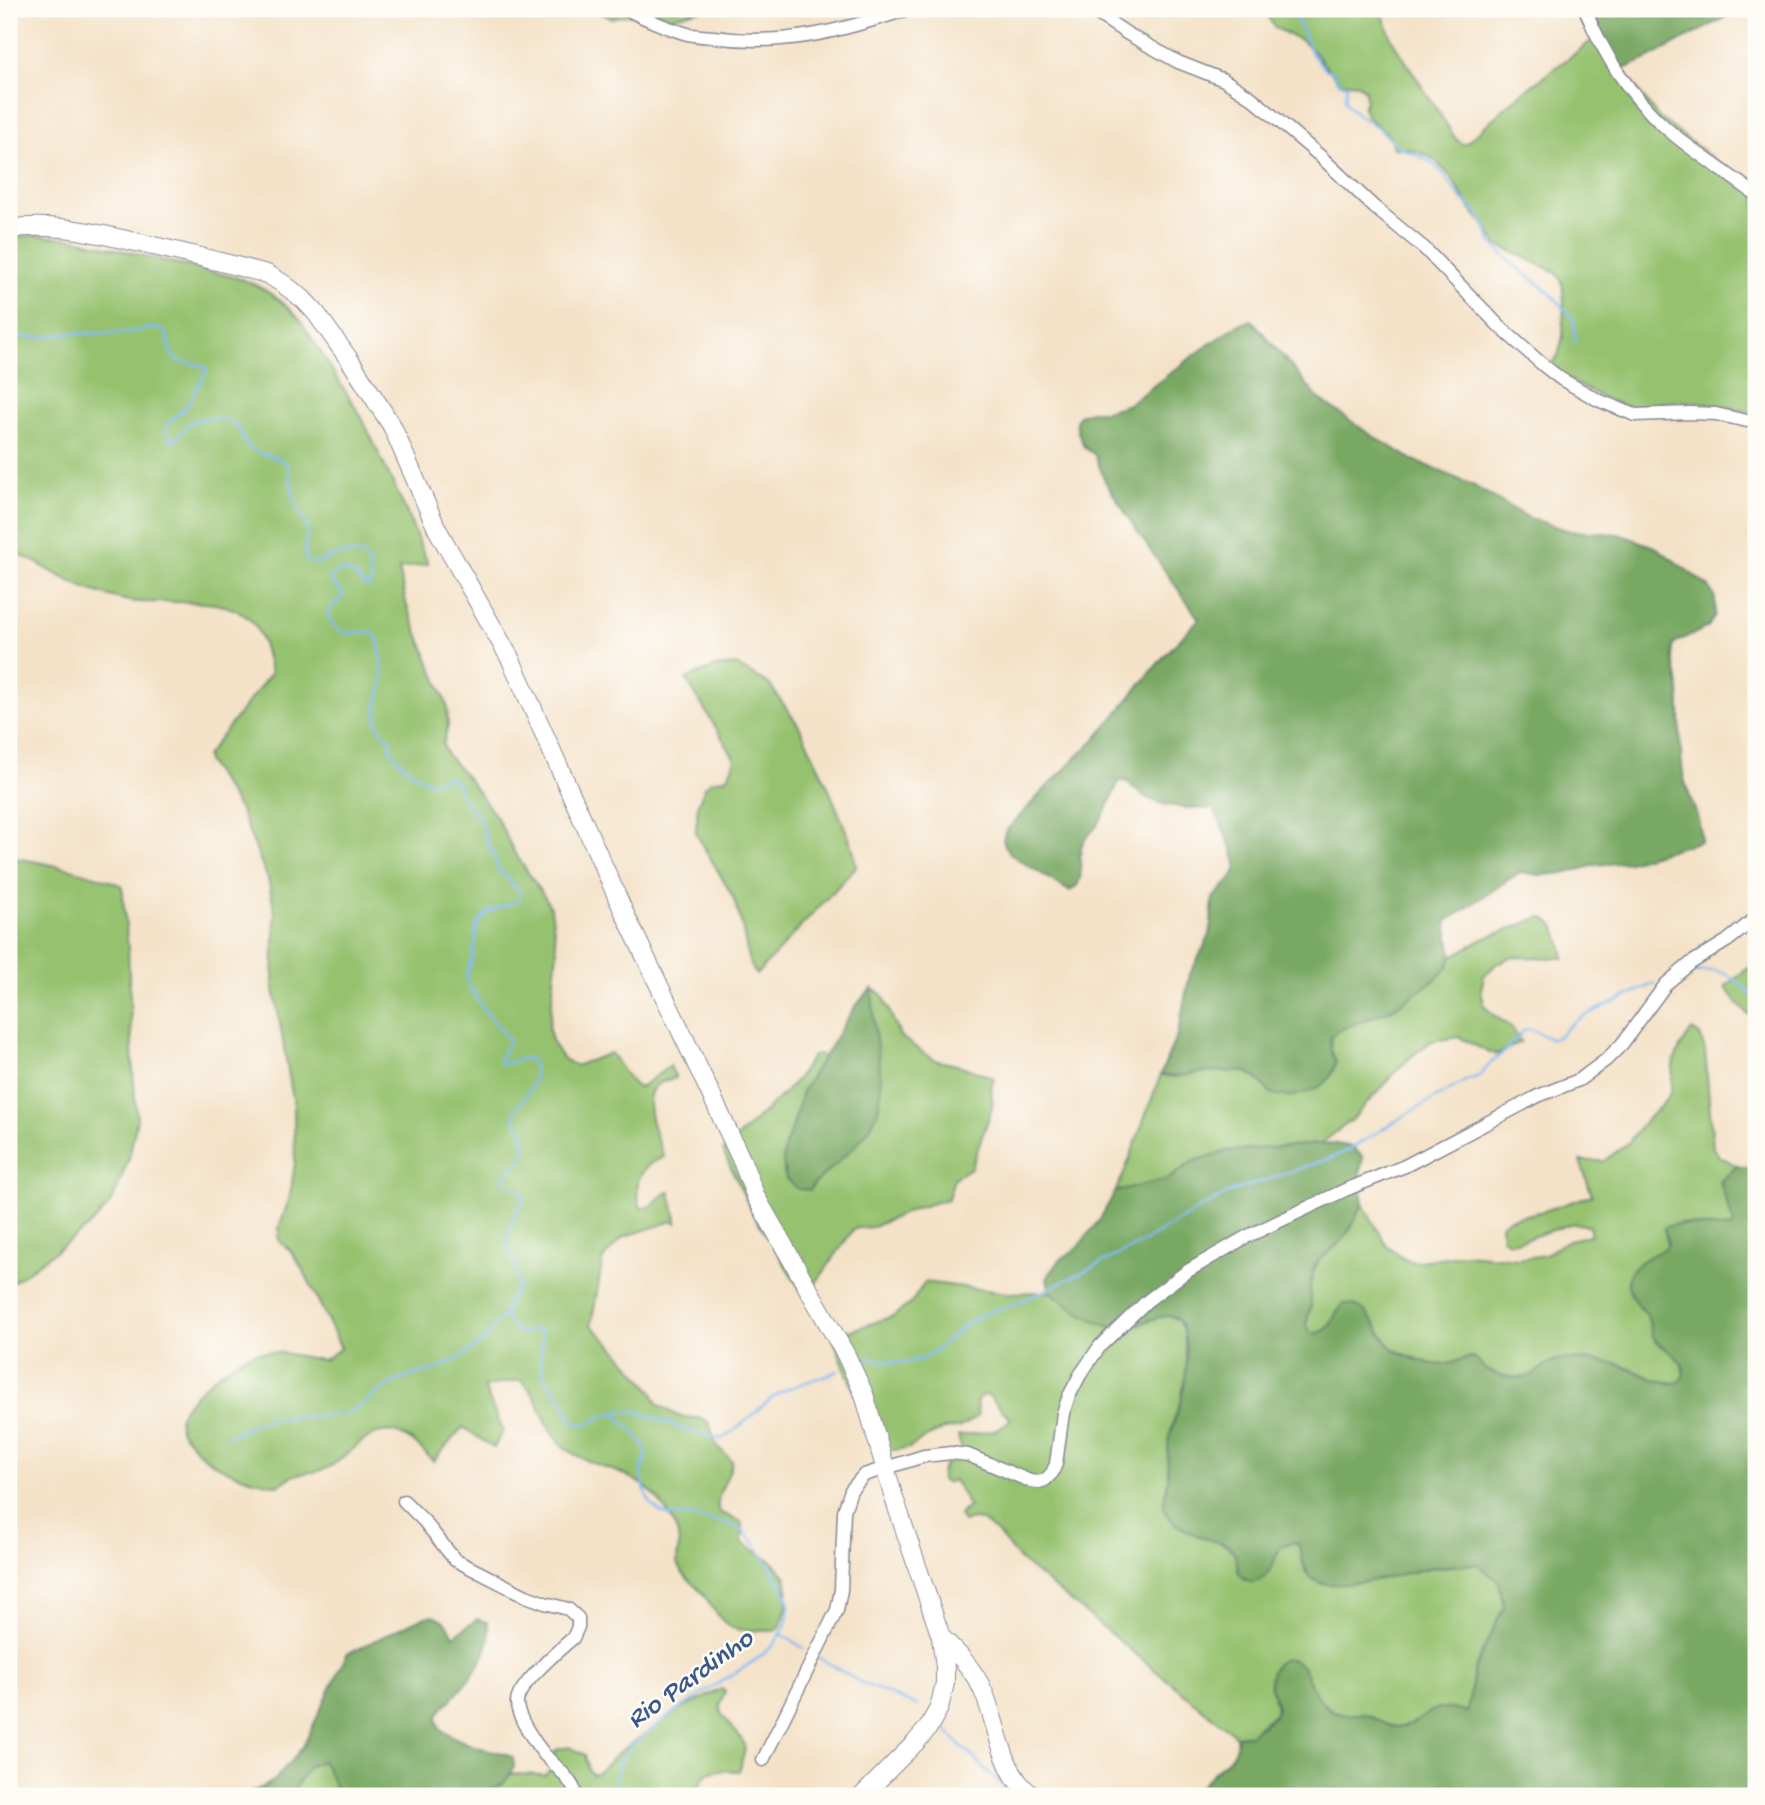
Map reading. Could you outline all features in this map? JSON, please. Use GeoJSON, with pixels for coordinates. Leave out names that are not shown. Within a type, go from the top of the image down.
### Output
{"type":"FeatureCollection","features":[{"type":"Feature","properties":{"kind":"main road"},"geometry":{"type":"LineString","coordinates":[[9,229],[36,226],[75,229],[267,274],[282,282],[316,313],[391,426],[437,529],[511,660],[618,900],[742,1161],[756,1197],[846,1355],[864,1395],[885,1469],[941,1637],[945,1684],[939,1708],[922,1735],[863,1796]]}},
{"type":"Feature","properties":{"kind":"main road"},"geometry":{"type":"LineString","coordinates":[[941,1637],[965,1662],[977,1680],[1008,1763],[1016,1779],[1031,1796]]}},
{"type":"Feature","properties":{"kind":"street"},"geometry":{"type":"LineString","coordinates":[[626,9],[684,33],[765,41],[813,36],[908,9]]}},
{"type":"Feature","properties":{"kind":"street"},"geometry":{"type":"LineString","coordinates":[[1090,9],[1178,62],[1224,80],[1252,99],[1424,248],[1500,327],[1561,379],[1598,400],[1635,415],[1716,414],[1756,423]]}},
{"type":"Feature","properties":{"kind":"street"},"geometry":{"type":"LineString","coordinates":[[1585,9],[1611,63],[1637,98],[1665,127],[1756,195]]}},
{"type":"Feature","properties":{"kind":"street"},"geometry":{"type":"LineString","coordinates":[[763,1760],[840,1602],[843,1522],[846,1502],[858,1480],[864,1475],[924,1456],[951,1452],[968,1455],[1030,1481],[1045,1480],[1056,1464],[1063,1413],[1080,1375],[1100,1346],[1147,1301],[1186,1272],[1246,1237],[1345,1190],[1405,1166],[1538,1096],[1579,1080],[1622,1044],[1666,984],[1691,963],[1727,941],[1756,918]]}},
{"type":"Feature","properties":{"kind":"street"},"geometry":{"type":"LineString","coordinates":[[1737,933],[1756,929]]}},
{"type":"Feature","properties":{"kind":"street"},"geometry":{"type":"LineString","coordinates":[[404,1501],[455,1560],[526,1595],[568,1609],[578,1618],[576,1633],[523,1688],[517,1701],[520,1716],[532,1737],[573,1785],[577,1796]]}},
{"type":"Feature","properties":{"kind":"green space"},"geometry":{"type":"Polygon","coordinates":[[[591,9],[705,9],[672,17],[653,14],[639,18],[633,14],[611,18],[591,9]]]}},
{"type":"Feature","properties":{"kind":"green space"},"geometry":{"type":"Polygon","coordinates":[[[1263,9],[1381,9],[1392,40],[1456,139],[1462,144],[1518,96],[1602,33],[1612,55],[1658,117],[1756,191],[1756,414],[1687,402],[1627,406],[1591,392],[1548,367],[1558,356],[1563,337],[1562,281],[1556,272],[1497,245],[1451,177],[1437,162],[1410,149],[1394,148],[1388,134],[1367,117],[1363,108],[1365,90],[1358,84],[1340,82],[1301,40],[1275,28],[1263,9]]]}},
{"type":"Feature","properties":{"kind":"green space"},"geometry":{"type":"Polygon","coordinates":[[[1591,9],[1741,9],[1623,69],[1612,55],[1591,9]]]}},
{"type":"Feature","properties":{"kind":"green space"},"geometry":{"type":"Polygon","coordinates":[[[32,235],[75,239],[241,279],[258,286],[280,301],[300,320],[361,416],[428,564],[399,569],[406,604],[447,705],[448,725],[443,745],[447,755],[497,818],[514,852],[551,909],[557,951],[549,1029],[553,1044],[562,1058],[575,1066],[611,1053],[639,1088],[670,1066],[676,1078],[659,1083],[651,1093],[649,1101],[652,1121],[664,1157],[643,1171],[637,1191],[641,1208],[649,1207],[670,1192],[677,1223],[672,1221],[623,1237],[603,1259],[591,1325],[619,1352],[652,1391],[658,1404],[678,1416],[703,1419],[709,1423],[716,1445],[732,1461],[718,1499],[719,1512],[741,1522],[742,1543],[770,1560],[786,1577],[786,1611],[777,1630],[737,1629],[725,1623],[680,1570],[677,1560],[677,1531],[658,1499],[632,1478],[570,1452],[554,1436],[533,1394],[520,1380],[484,1387],[503,1430],[494,1448],[463,1427],[433,1461],[408,1438],[393,1432],[382,1432],[364,1440],[325,1469],[295,1475],[279,1485],[250,1479],[222,1468],[202,1455],[181,1432],[180,1416],[192,1398],[214,1377],[239,1360],[259,1352],[267,1352],[324,1360],[341,1348],[305,1273],[290,1250],[278,1240],[280,1224],[289,1201],[295,1164],[294,1105],[273,983],[275,912],[268,879],[240,810],[206,756],[271,673],[256,627],[246,616],[233,609],[202,602],[128,601],[85,588],[9,550],[9,238],[32,235]]]}},
{"type":"Feature","properties":{"kind":"green space"},"geometry":{"type":"Polygon","coordinates":[[[1252,320],[1317,397],[1411,459],[1472,485],[1529,518],[1570,531],[1619,534],[1657,548],[1709,587],[1715,598],[1715,615],[1708,627],[1674,643],[1673,649],[1679,692],[1682,766],[1701,841],[1629,862],[1595,865],[1567,873],[1541,875],[1520,872],[1446,922],[1452,956],[1448,967],[1435,980],[1394,1008],[1337,1031],[1330,1038],[1336,1061],[1330,1077],[1319,1087],[1295,1096],[1272,1093],[1247,1072],[1202,1073],[1175,1077],[1161,1074],[1178,1032],[1190,974],[1210,935],[1213,898],[1233,877],[1237,867],[1214,809],[1179,807],[1156,802],[1136,791],[1128,782],[1119,781],[1100,821],[1082,843],[1080,878],[1069,891],[1010,854],[1003,841],[1005,832],[1100,734],[1165,655],[1199,619],[1105,481],[1095,455],[1084,447],[1076,422],[1079,415],[1129,404],[1208,345],[1238,325],[1252,320]]]}},
{"type":"Feature","properties":{"kind":"green space"},"geometry":{"type":"Polygon","coordinates":[[[736,665],[769,684],[799,726],[853,848],[856,867],[756,975],[749,961],[733,897],[696,833],[698,804],[705,787],[711,781],[724,779],[729,775],[735,759],[686,679],[715,667],[736,665]]]}},
{"type":"Feature","properties":{"kind":"green space"},"geometry":{"type":"Polygon","coordinates":[[[9,857],[81,872],[122,886],[137,1119],[129,1158],[113,1199],[104,1211],[88,1227],[9,1285],[9,857]]]}},
{"type":"Feature","properties":{"kind":"green space"},"geometry":{"type":"Polygon","coordinates":[[[1541,917],[1547,919],[1555,928],[1564,958],[1511,957],[1497,963],[1484,976],[1481,989],[1484,1005],[1511,1027],[1521,1042],[1498,1054],[1459,1037],[1432,1041],[1397,1070],[1352,1120],[1320,1144],[1228,1151],[1194,1161],[1168,1179],[1115,1192],[1161,1074],[1175,1077],[1208,1072],[1244,1072],[1255,1077],[1273,1094],[1331,1050],[1330,1038],[1337,1031],[1448,967],[1452,956],[1483,939],[1541,917]]]}},
{"type":"Feature","properties":{"kind":"green space"},"geometry":{"type":"Polygon","coordinates":[[[1756,964],[1756,1022],[1725,987],[1756,964]]]}},
{"type":"Feature","properties":{"kind":"green space"},"geometry":{"type":"Polygon","coordinates":[[[872,989],[884,998],[900,1036],[926,1055],[994,1078],[991,1087],[992,1108],[971,1168],[954,1178],[948,1199],[913,1209],[873,1227],[853,1230],[818,1280],[804,1295],[752,1212],[723,1151],[785,1092],[813,1056],[818,1054],[823,1057],[802,1092],[784,1149],[784,1173],[810,1190],[868,1131],[877,1114],[872,989]]]}},
{"type":"Feature","properties":{"kind":"green space"},"geometry":{"type":"Polygon","coordinates":[[[872,989],[881,1083],[879,1108],[868,1131],[856,1145],[810,1190],[798,1189],[786,1179],[783,1162],[784,1149],[802,1092],[854,1008],[872,989]]]}},
{"type":"Feature","properties":{"kind":"green space"},"geometry":{"type":"Polygon","coordinates":[[[1692,1030],[1700,1035],[1705,1051],[1713,1148],[1719,1156],[1737,1166],[1720,1182],[1733,1228],[1681,1223],[1665,1234],[1667,1247],[1637,1265],[1636,1303],[1649,1317],[1652,1334],[1681,1362],[1684,1374],[1682,1380],[1678,1383],[1656,1380],[1619,1364],[1597,1361],[1556,1360],[1532,1376],[1521,1378],[1499,1375],[1485,1369],[1476,1359],[1470,1357],[1450,1364],[1434,1365],[1390,1346],[1375,1323],[1337,1311],[1328,1328],[1311,1333],[1306,1325],[1311,1306],[1310,1287],[1314,1269],[1319,1260],[1341,1242],[1360,1208],[1364,1206],[1387,1246],[1404,1259],[1414,1262],[1465,1254],[1518,1259],[1545,1255],[1568,1240],[1591,1234],[1589,1226],[1573,1223],[1509,1242],[1502,1238],[1501,1224],[1508,1219],[1544,1211],[1592,1195],[1580,1161],[1604,1161],[1628,1143],[1667,1099],[1671,1091],[1673,1066],[1678,1051],[1692,1030]]]}},
{"type":"Feature","properties":{"kind":"green space"},"geometry":{"type":"Polygon","coordinates":[[[1331,1143],[1352,1147],[1363,1157],[1360,1182],[1364,1206],[1360,1208],[1341,1242],[1319,1260],[1314,1269],[1310,1287],[1311,1306],[1306,1325],[1311,1333],[1327,1328],[1343,1304],[1353,1305],[1367,1313],[1386,1341],[1404,1355],[1438,1364],[1472,1358],[1491,1373],[1515,1378],[1530,1376],[1557,1360],[1570,1359],[1615,1364],[1663,1382],[1679,1382],[1683,1377],[1683,1366],[1654,1338],[1647,1315],[1634,1300],[1629,1289],[1630,1273],[1641,1261],[1667,1247],[1664,1228],[1670,1225],[1733,1227],[1720,1182],[1737,1166],[1756,1170],[1756,1796],[1192,1796],[1232,1755],[1236,1736],[1251,1735],[1275,1714],[1276,1703],[1271,1687],[1271,1675],[1276,1665],[1287,1659],[1298,1662],[1320,1699],[1338,1713],[1367,1715],[1397,1727],[1416,1722],[1435,1709],[1467,1712],[1475,1667],[1504,1607],[1499,1582],[1477,1564],[1434,1567],[1351,1584],[1321,1583],[1309,1575],[1298,1543],[1290,1543],[1280,1548],[1263,1578],[1253,1583],[1246,1580],[1238,1571],[1235,1555],[1228,1546],[1182,1528],[1171,1520],[1165,1511],[1168,1447],[1181,1401],[1186,1370],[1185,1338],[1180,1323],[1177,1319],[1165,1316],[1127,1327],[1112,1327],[1084,1315],[1050,1292],[1047,1278],[1060,1260],[1077,1248],[1099,1221],[1115,1192],[1168,1179],[1194,1161],[1228,1151],[1331,1143]]]}},
{"type":"Feature","properties":{"kind":"green space"},"geometry":{"type":"Polygon","coordinates":[[[925,1282],[1008,1293],[1050,1292],[1107,1326],[1135,1326],[1169,1316],[1177,1319],[1184,1332],[1187,1367],[1168,1447],[1168,1480],[1183,1528],[1231,1549],[1244,1580],[1269,1573],[1278,1551],[1285,1544],[1291,1543],[1298,1543],[1306,1573],[1321,1583],[1358,1583],[1430,1568],[1477,1564],[1499,1581],[1504,1607],[1475,1667],[1467,1713],[1449,1709],[1430,1712],[1415,1723],[1397,1727],[1344,1715],[1335,1712],[1321,1701],[1303,1668],[1273,1697],[1276,1709],[1274,1715],[1259,1725],[1251,1735],[1236,1736],[1019,1559],[987,1524],[975,1519],[963,1522],[959,1515],[969,1506],[954,1480],[945,1483],[941,1480],[947,1463],[963,1453],[958,1436],[998,1430],[1011,1419],[988,1395],[977,1401],[977,1417],[958,1428],[944,1429],[909,1448],[877,1452],[834,1340],[849,1331],[894,1316],[911,1303],[925,1282]]]}},
{"type":"Feature","properties":{"kind":"green space"},"geometry":{"type":"Polygon","coordinates":[[[432,1615],[446,1623],[454,1636],[477,1619],[487,1622],[488,1641],[480,1662],[437,1719],[440,1728],[451,1736],[513,1758],[514,1767],[504,1783],[470,1796],[341,1796],[322,1761],[309,1766],[290,1796],[246,1796],[274,1781],[303,1747],[347,1654],[432,1615]]]}},
{"type":"Feature","properties":{"kind":"green space"},"geometry":{"type":"Polygon","coordinates":[[[721,1689],[725,1691],[720,1705],[721,1713],[743,1741],[745,1750],[739,1771],[711,1772],[702,1780],[696,1796],[470,1796],[498,1785],[511,1774],[545,1775],[554,1768],[555,1750],[570,1747],[585,1755],[589,1771],[593,1775],[598,1773],[618,1753],[679,1710],[721,1689]]]}},
{"type":"Feature","properties":{"kind":"green space"},"geometry":{"type":"Polygon","coordinates":[[[322,1761],[341,1796],[290,1796],[309,1766],[322,1761]]]}},
{"type":"Feature","properties":{"kind":"waterway"},"geometry":{"type":"LineString","coordinates":[[1284,9],[1300,25],[1316,59],[1327,70],[1335,73],[1339,82],[1347,85],[1347,104],[1397,146],[1429,161],[1440,170],[1461,198],[1476,212],[1486,227],[1491,242],[1517,268],[1542,286],[1574,319],[1575,342]]}},
{"type":"Feature","properties":{"kind":"waterway","name":"Rio Pardinho"},"geometry":{"type":"LineString","coordinates":[[9,296],[12,328],[27,337],[73,333],[125,333],[152,328],[164,331],[172,356],[185,363],[202,365],[207,370],[187,406],[167,424],[170,440],[178,438],[186,426],[199,420],[216,418],[233,423],[248,446],[287,464],[296,506],[308,529],[306,560],[318,563],[338,554],[361,554],[369,564],[369,587],[364,586],[350,572],[342,571],[332,576],[332,583],[343,596],[328,614],[337,629],[351,633],[371,632],[376,636],[383,681],[377,708],[380,729],[391,741],[390,748],[398,759],[419,777],[432,783],[445,777],[458,784],[460,794],[479,818],[498,869],[520,894],[518,901],[490,911],[478,923],[466,976],[469,986],[486,1012],[509,1039],[499,1062],[503,1064],[525,1058],[532,1061],[535,1071],[531,1088],[515,1114],[515,1121],[524,1135],[525,1152],[520,1162],[503,1180],[521,1192],[524,1199],[513,1218],[508,1239],[508,1251],[517,1266],[516,1277],[519,1285],[506,1306],[505,1318],[518,1332],[526,1333],[533,1329],[542,1332],[541,1363],[544,1377],[563,1400],[573,1422],[588,1424],[606,1415],[636,1411],[686,1430],[721,1439],[781,1392],[838,1371]]}},
{"type":"Feature","properties":{"kind":"waterway"},"geometry":{"type":"LineString","coordinates":[[1683,975],[1717,971],[1740,983],[1756,1000]]}},
{"type":"Feature","properties":{"kind":"waterway"},"geometry":{"type":"LineString","coordinates":[[856,1363],[867,1358],[898,1363],[911,1362],[928,1356],[965,1325],[983,1314],[1027,1299],[1136,1246],[1230,1192],[1349,1150],[1407,1114],[1465,1081],[1479,1076],[1524,1030],[1531,1029],[1550,1039],[1556,1038],[1574,1022],[1590,1013],[1655,983]]}},
{"type":"Feature","properties":{"kind":"waterway"},"geometry":{"type":"LineString","coordinates":[[228,1436],[267,1419],[344,1414],[357,1408],[388,1385],[409,1376],[433,1371],[463,1356],[483,1341],[505,1312]]}},
{"type":"Feature","properties":{"kind":"waterway","name":"Rio Pardinho"},"geometry":{"type":"LineString","coordinates":[[618,1414],[619,1419],[638,1437],[646,1451],[642,1478],[653,1506],[668,1515],[697,1517],[739,1528],[753,1542],[778,1578],[789,1603],[783,1631],[768,1650],[674,1713],[628,1750],[616,1771],[617,1787],[622,1796]]}},
{"type":"Feature","properties":{"kind":"waterway"},"geometry":{"type":"LineString","coordinates":[[781,1634],[803,1648]]}},
{"type":"Feature","properties":{"kind":"waterway"},"geometry":{"type":"LineString","coordinates":[[818,1657],[860,1682],[917,1706]]}},
{"type":"Feature","properties":{"kind":"waterway"},"geometry":{"type":"LineString","coordinates":[[939,1721],[1013,1796]]}}]}
